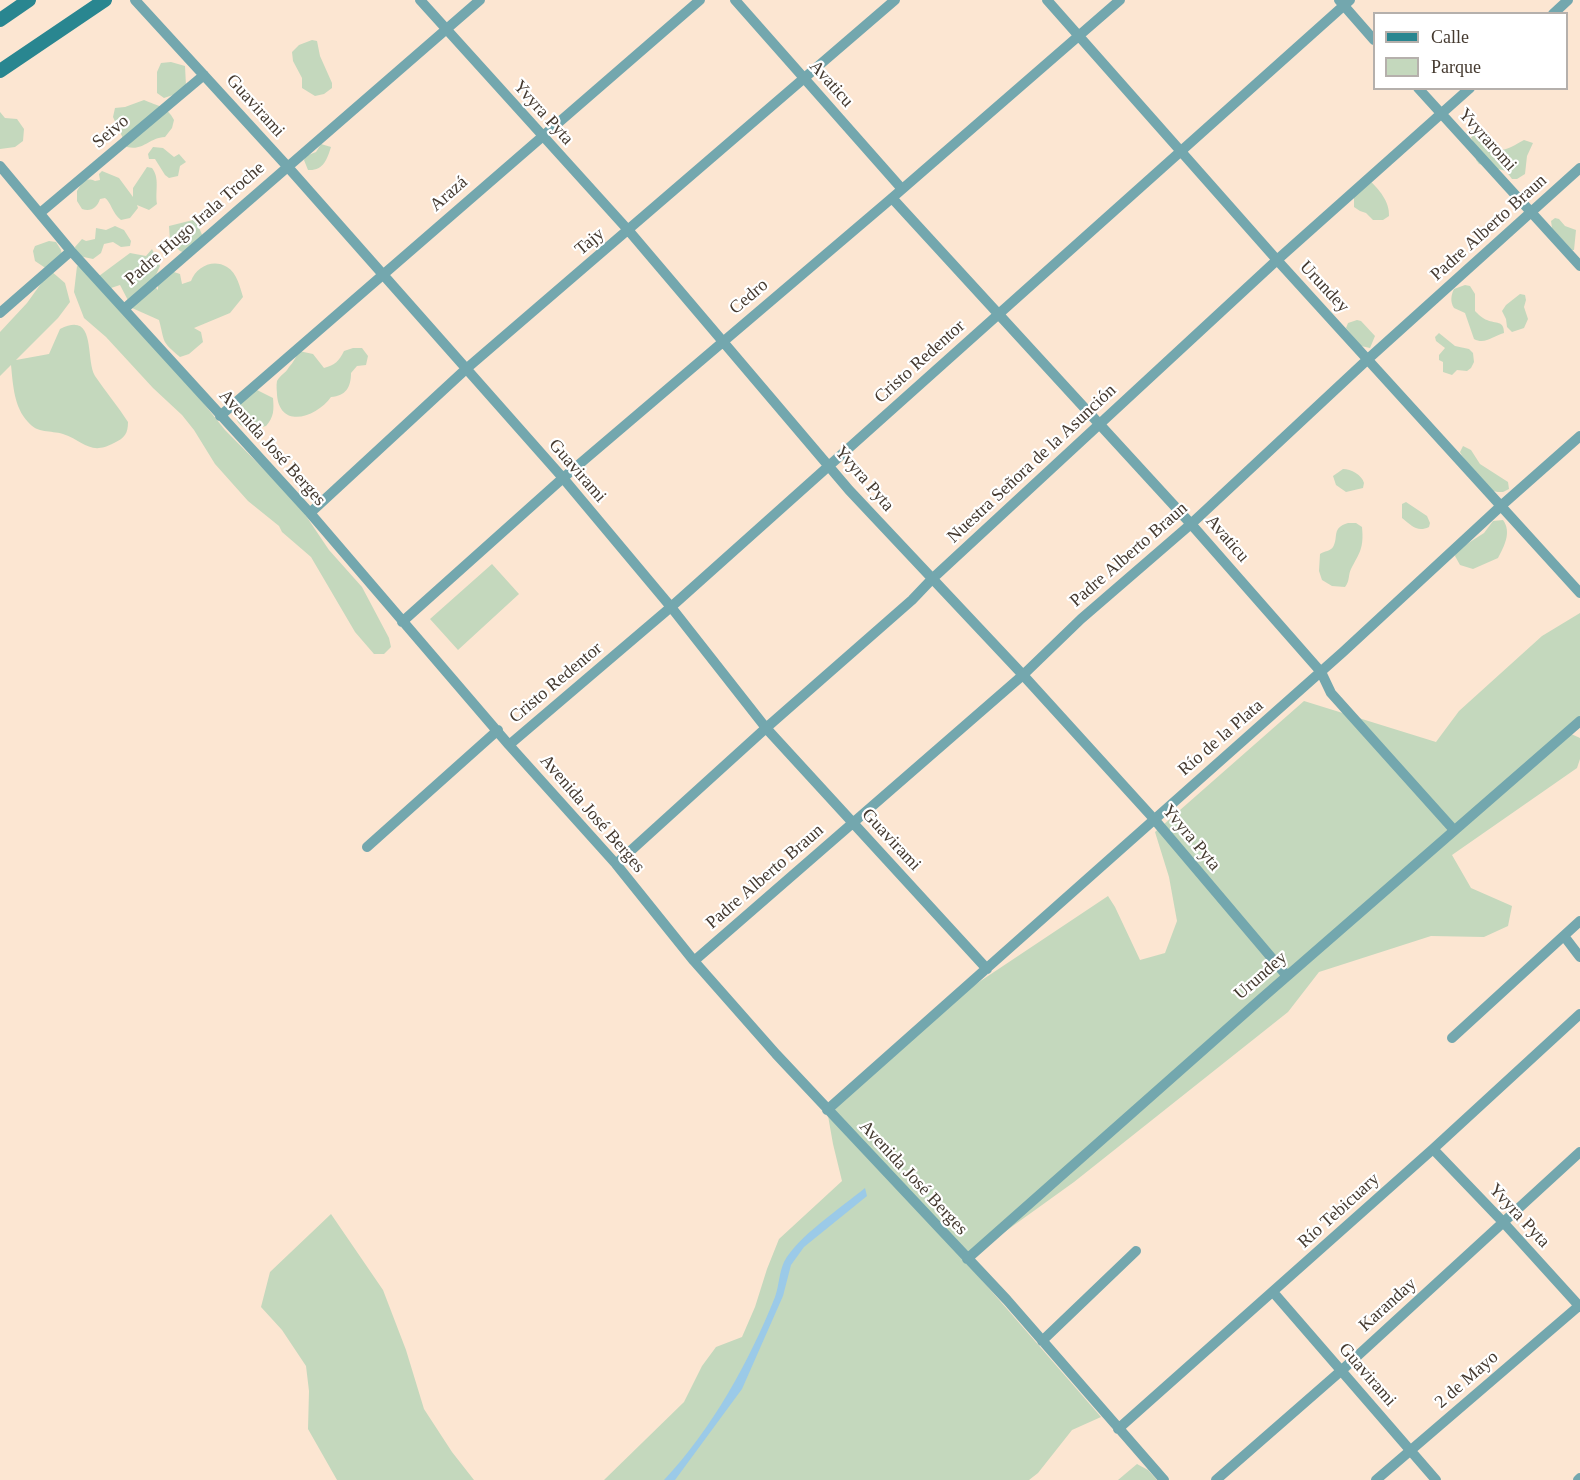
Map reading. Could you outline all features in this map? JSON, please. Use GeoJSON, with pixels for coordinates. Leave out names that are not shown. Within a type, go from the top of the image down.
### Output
{"type":"FeatureCollection","features":[{"type":"Feature","properties":{"kind":"main road"},"geometry":{"type":"LineString","coordinates":[[0,20],[29,0]]}},
{"type":"Feature","properties":{"kind":"main road"},"geometry":{"type":"LineString","coordinates":[[0,72],[105,0]]}},
{"type":"Feature","properties":{"kind":"street","name":"Guavirami"},"geometry":{"type":"LineString","coordinates":[[135,0],[287,166],[563,478],[671,607],[766,728],[987,969]]}},
{"type":"Feature","properties":{"kind":"street","name":"Yvyra Pyta"},"geometry":{"type":"LineString","coordinates":[[420,0],[629,231],[829,466],[1154,819],[1287,976]]}},
{"type":"Feature","properties":{"kind":"street","name":"Padre Hugo Irala Troche"},"geometry":{"type":"LineString","coordinates":[[124,309],[480,0]]}},
{"type":"Feature","properties":{"kind":"street","name":"Arazá"},"geometry":{"type":"LineString","coordinates":[[220,416],[700,0]]}},
{"type":"Feature","properties":{"kind":"street","name":"Avaticu"},"geometry":{"type":"LineString","coordinates":[[735,0],[902,189]]}},
{"type":"Feature","properties":{"kind":"street","name":"Tajy"},"geometry":{"type":"LineString","coordinates":[[310,513],[466,369],[629,231],[894,0]]}},
{"type":"Feature","properties":{"kind":"street","name":"Urundey"},"geometry":{"type":"LineString","coordinates":[[1047,0],[1277,260],[1580,593]]}},
{"type":"Feature","properties":{"kind":"street","name":"Cedro"},"geometry":{"type":"LineString","coordinates":[[402,622],[563,478],[1120,0]]}},
{"type":"Feature","properties":{"kind":"street"},"geometry":{"type":"LineString","coordinates":[[1555,12],[1568,0]]}},
{"type":"Feature","properties":{"kind":"street"},"geometry":{"type":"LineString","coordinates":[[1344,2],[1373,39]]}},
{"type":"Feature","properties":{"kind":"street","name":"Cristo Redentor"},"geometry":{"type":"LineString","coordinates":[[509,745],[671,607],[1344,2]]}},
{"type":"Feature","properties":{"kind":"street","name":"Seivo"},"geometry":{"type":"LineString","coordinates":[[40,213],[204,75]]}},
{"type":"Feature","properties":{"kind":"street","name":"Yvyraromi"},"geometry":{"type":"LineString","coordinates":[[1420,90],[1580,266]]}},
{"type":"Feature","properties":{"kind":"street","name":"Nuestra Señora de la Asunción"},"geometry":{"type":"LineString","coordinates":[[616,864],[912,600],[1277,260],[1468,90]]}},
{"type":"Feature","properties":{"kind":"street","name":"Avenida José Berges"},"geometry":{"type":"LineString","coordinates":[[0,166],[71,251],[310,513],[509,745],[616,864],[694,961],[827,1110],[1007,1300],[1164,1480]]}},
{"type":"Feature","properties":{"kind":"street","name":"Padre Alberto Braun"},"geometry":{"type":"LineString","coordinates":[[694,961],[1023,675],[1081,619],[1191,524],[1368,359],[1580,168]]}},
{"type":"Feature","properties":{"kind":"street","name":"Avaticu"},"geometry":{"type":"LineString","coordinates":[[892,198],[1191,524],[1321,672],[1331,693],[1454,830]]}},
{"type":"Feature","properties":{"kind":"street"},"geometry":{"type":"LineString","coordinates":[[0,313],[71,251]]}},
{"type":"Feature","properties":{"kind":"street","name":"Río de la Plata"},"geometry":{"type":"LineString","coordinates":[[827,1110],[1321,672],[1580,436]]}},
{"type":"Feature","properties":{"kind":"street","name":"Urundey"},"geometry":{"type":"LineString","coordinates":[[967,1259],[1580,721]]}},
{"type":"Feature","properties":{"kind":"street"},"geometry":{"type":"LineString","coordinates":[[367,847],[498,730]]}},
{"type":"Feature","properties":{"kind":"street"},"geometry":{"type":"LineString","coordinates":[[1452,1038],[1580,921]]}},
{"type":"Feature","properties":{"kind":"street"},"geometry":{"type":"LineString","coordinates":[[1563,936],[1580,957]]}},
{"type":"Feature","properties":{"kind":"street","name":"Río Tebicuary"},"geometry":{"type":"LineString","coordinates":[[1118,1429],[1433,1149],[1580,1014]]}},
{"type":"Feature","properties":{"kind":"street","name":"Yvyra Pyta"},"geometry":{"type":"LineString","coordinates":[[1433,1149],[1580,1306]]}},
{"type":"Feature","properties":{"kind":"street","name":"Karanday"},"geometry":{"type":"LineString","coordinates":[[1216,1480],[1342,1370],[1580,1152]]}},
{"type":"Feature","properties":{"kind":"street"},"geometry":{"type":"LineString","coordinates":[[1042,1341],[1136,1251]]}},
{"type":"Feature","properties":{"kind":"street","name":"Guavirami"},"geometry":{"type":"LineString","coordinates":[[1273,1292],[1436,1480]]}},
{"type":"Feature","properties":{"kind":"street","name":"2 de Mayo"},"geometry":{"type":"LineString","coordinates":[[1376,1480],[1580,1306]]}},
{"type":"Feature","properties":{"kind":"green space"},"geometry":{"type":"Polygon","coordinates":[[[312,40],[317,41],[320,56],[332,83],[332,88],[324,94],[315,96],[302,88],[302,78],[293,61],[292,52],[299,45],[312,40]]]}},
{"type":"Feature","properties":{"kind":"green space"},"geometry":{"type":"Polygon","coordinates":[[[171,62],[185,66],[186,86],[164,98],[157,93],[157,72],[161,63],[171,62]]]}},
{"type":"Feature","properties":{"kind":"green space"},"geometry":{"type":"Polygon","coordinates":[[[144,100],[168,112],[174,120],[172,128],[165,137],[142,146],[127,147],[113,117],[115,108],[144,100]]]}},
{"type":"Feature","properties":{"kind":"green space"},"geometry":{"type":"Polygon","coordinates":[[[0,112],[5,118],[17,119],[24,129],[23,141],[15,147],[0,149],[0,112]]]}},
{"type":"Feature","properties":{"kind":"green space"},"geometry":{"type":"Polygon","coordinates":[[[1475,134],[1492,147],[1501,150],[1524,140],[1533,143],[1527,156],[1525,174],[1512,179],[1506,171],[1479,164],[1471,137],[1475,134]]]}},
{"type":"Feature","properties":{"kind":"green space"},"geometry":{"type":"Polygon","coordinates":[[[321,144],[331,147],[326,160],[321,167],[308,170],[304,160],[306,156],[316,152],[321,144]]]}},
{"type":"Feature","properties":{"kind":"green space"},"geometry":{"type":"Polygon","coordinates":[[[153,147],[163,148],[174,157],[179,154],[186,162],[180,166],[178,176],[169,178],[155,159],[149,159],[148,154],[153,147]]]}},
{"type":"Feature","properties":{"kind":"green space"},"geometry":{"type":"Polygon","coordinates":[[[147,167],[152,168],[157,180],[157,204],[149,210],[137,205],[138,208],[130,218],[121,220],[105,198],[100,199],[91,210],[82,209],[77,201],[77,191],[82,183],[89,179],[100,180],[99,174],[102,171],[119,178],[133,197],[133,188],[147,167]]]}},
{"type":"Feature","properties":{"kind":"green space"},"geometry":{"type":"Polygon","coordinates":[[[1369,180],[1380,192],[1388,206],[1389,216],[1383,220],[1373,220],[1366,213],[1354,207],[1354,194],[1369,180]]]}},
{"type":"Feature","properties":{"kind":"green space"},"geometry":{"type":"Polygon","coordinates":[[[1555,218],[1565,226],[1576,230],[1574,250],[1552,228],[1551,221],[1555,218]]]}},
{"type":"Feature","properties":{"kind":"green space"},"geometry":{"type":"Polygon","coordinates":[[[193,220],[197,223],[203,237],[185,253],[170,241],[169,226],[193,220]]]}},
{"type":"Feature","properties":{"kind":"green space"},"geometry":{"type":"Polygon","coordinates":[[[115,226],[124,230],[131,241],[130,246],[121,247],[113,242],[104,244],[101,253],[93,259],[79,256],[76,252],[75,247],[82,239],[86,241],[95,239],[96,228],[106,230],[115,226]]]}},
{"type":"Feature","properties":{"kind":"green space"},"geometry":{"type":"Polygon","coordinates":[[[49,241],[56,242],[61,250],[63,260],[51,271],[65,283],[70,302],[58,318],[16,360],[49,354],[60,329],[72,325],[80,326],[88,339],[95,376],[128,422],[123,437],[106,447],[93,448],[63,434],[40,430],[32,426],[23,416],[17,403],[11,365],[0,376],[0,332],[27,303],[50,271],[35,261],[33,251],[35,246],[49,241]]]}},
{"type":"Feature","properties":{"kind":"green space"},"geometry":{"type":"Polygon","coordinates":[[[152,249],[160,266],[152,284],[158,290],[158,282],[171,271],[180,274],[182,284],[191,281],[201,268],[216,263],[227,267],[236,276],[243,297],[230,313],[194,328],[201,332],[203,342],[189,354],[180,357],[165,341],[159,320],[132,308],[120,285],[111,288],[225,430],[298,504],[329,550],[362,587],[389,638],[391,647],[384,654],[374,654],[355,632],[311,557],[282,532],[279,526],[248,501],[215,464],[182,415],[153,388],[106,337],[84,318],[74,292],[77,266],[86,268],[99,276],[130,253],[146,256],[152,249]]]}},
{"type":"Feature","properties":{"kind":"green space"},"geometry":{"type":"Polygon","coordinates":[[[1465,285],[1470,286],[1475,294],[1475,311],[1485,319],[1501,324],[1504,333],[1485,341],[1474,339],[1465,313],[1454,308],[1451,301],[1454,289],[1465,285]]]}},
{"type":"Feature","properties":{"kind":"green space"},"geometry":{"type":"Polygon","coordinates":[[[1520,294],[1525,295],[1524,307],[1528,319],[1524,328],[1512,332],[1507,327],[1502,311],[1520,294]]]}},
{"type":"Feature","properties":{"kind":"green space"},"geometry":{"type":"Polygon","coordinates":[[[1361,321],[1375,336],[1370,348],[1361,346],[1346,328],[1348,323],[1361,321]]]}},
{"type":"Feature","properties":{"kind":"green space"},"geometry":{"type":"Polygon","coordinates":[[[1439,333],[1455,346],[1469,349],[1473,353],[1474,362],[1471,368],[1467,371],[1457,370],[1452,375],[1443,372],[1443,362],[1439,360],[1439,355],[1445,348],[1436,341],[1435,337],[1439,333]]]}},
{"type":"Feature","properties":{"kind":"green space"},"geometry":{"type":"Polygon","coordinates":[[[362,348],[368,356],[366,365],[357,366],[351,373],[349,386],[344,393],[331,397],[325,404],[309,414],[300,417],[285,413],[277,395],[277,381],[292,364],[299,351],[313,354],[324,368],[336,362],[344,351],[362,348]]]}},
{"type":"Feature","properties":{"kind":"green space"},"geometry":{"type":"Polygon","coordinates":[[[255,389],[273,398],[273,413],[266,426],[248,428],[239,424],[235,406],[255,389]]]}},
{"type":"Feature","properties":{"kind":"green space"},"geometry":{"type":"Polygon","coordinates":[[[1463,446],[1471,450],[1480,464],[1508,482],[1509,489],[1503,492],[1493,491],[1460,452],[1463,446]]]}},
{"type":"Feature","properties":{"kind":"green space"},"geometry":{"type":"Polygon","coordinates":[[[1343,469],[1359,475],[1364,483],[1363,488],[1346,492],[1336,485],[1333,476],[1343,469]]]}},
{"type":"Feature","properties":{"kind":"green space"},"geometry":{"type":"Polygon","coordinates":[[[1406,502],[1427,516],[1429,527],[1418,529],[1402,518],[1402,504],[1406,502]]]}},
{"type":"Feature","properties":{"kind":"green space"},"geometry":{"type":"Polygon","coordinates":[[[1503,520],[1507,534],[1498,558],[1473,569],[1460,565],[1455,556],[1456,551],[1484,533],[1493,521],[1503,520]]]}},
{"type":"Feature","properties":{"kind":"green space"},"geometry":{"type":"Polygon","coordinates":[[[1348,523],[1356,523],[1362,527],[1362,545],[1345,587],[1332,586],[1322,580],[1319,571],[1320,554],[1332,548],[1337,530],[1348,523]]]}},
{"type":"Feature","properties":{"kind":"green space"},"geometry":{"type":"Polygon","coordinates":[[[492,564],[519,594],[458,650],[430,619],[492,564]]]}},
{"type":"Feature","properties":{"kind":"green space"},"geometry":{"type":"Polygon","coordinates":[[[1580,613],[1580,718],[1569,733],[1580,738],[1580,759],[1577,768],[1452,855],[1471,888],[1512,906],[1508,926],[1484,937],[1431,936],[1319,972],[1288,1012],[1074,1182],[967,1259],[967,1263],[1101,1417],[1072,1430],[1038,1473],[1029,1480],[604,1480],[684,1402],[702,1366],[716,1347],[742,1337],[779,1239],[842,1181],[827,1110],[952,1000],[1108,896],[1140,960],[1165,953],[1177,921],[1169,877],[1155,832],[1304,701],[1436,742],[1459,711],[1542,636],[1580,613]]]}},
{"type":"Feature","properties":{"kind":"green space"},"geometry":{"type":"Polygon","coordinates":[[[331,1214],[383,1290],[406,1350],[424,1409],[452,1452],[474,1480],[337,1480],[308,1429],[309,1391],[306,1366],[282,1330],[261,1307],[270,1272],[331,1214]]]}},
{"type":"Feature","properties":{"kind":"green space"},"geometry":{"type":"Polygon","coordinates":[[[1137,1464],[1148,1470],[1157,1480],[1118,1480],[1137,1464]]]}},
{"type":"Feature","properties":{"kind":"water"},"geometry":{"type":"Polygon","coordinates":[[[865,1188],[867,1196],[804,1247],[791,1265],[783,1296],[742,1389],[675,1480],[664,1480],[698,1439],[728,1394],[765,1321],[775,1297],[782,1266],[790,1252],[809,1233],[865,1188]]]}}]}
